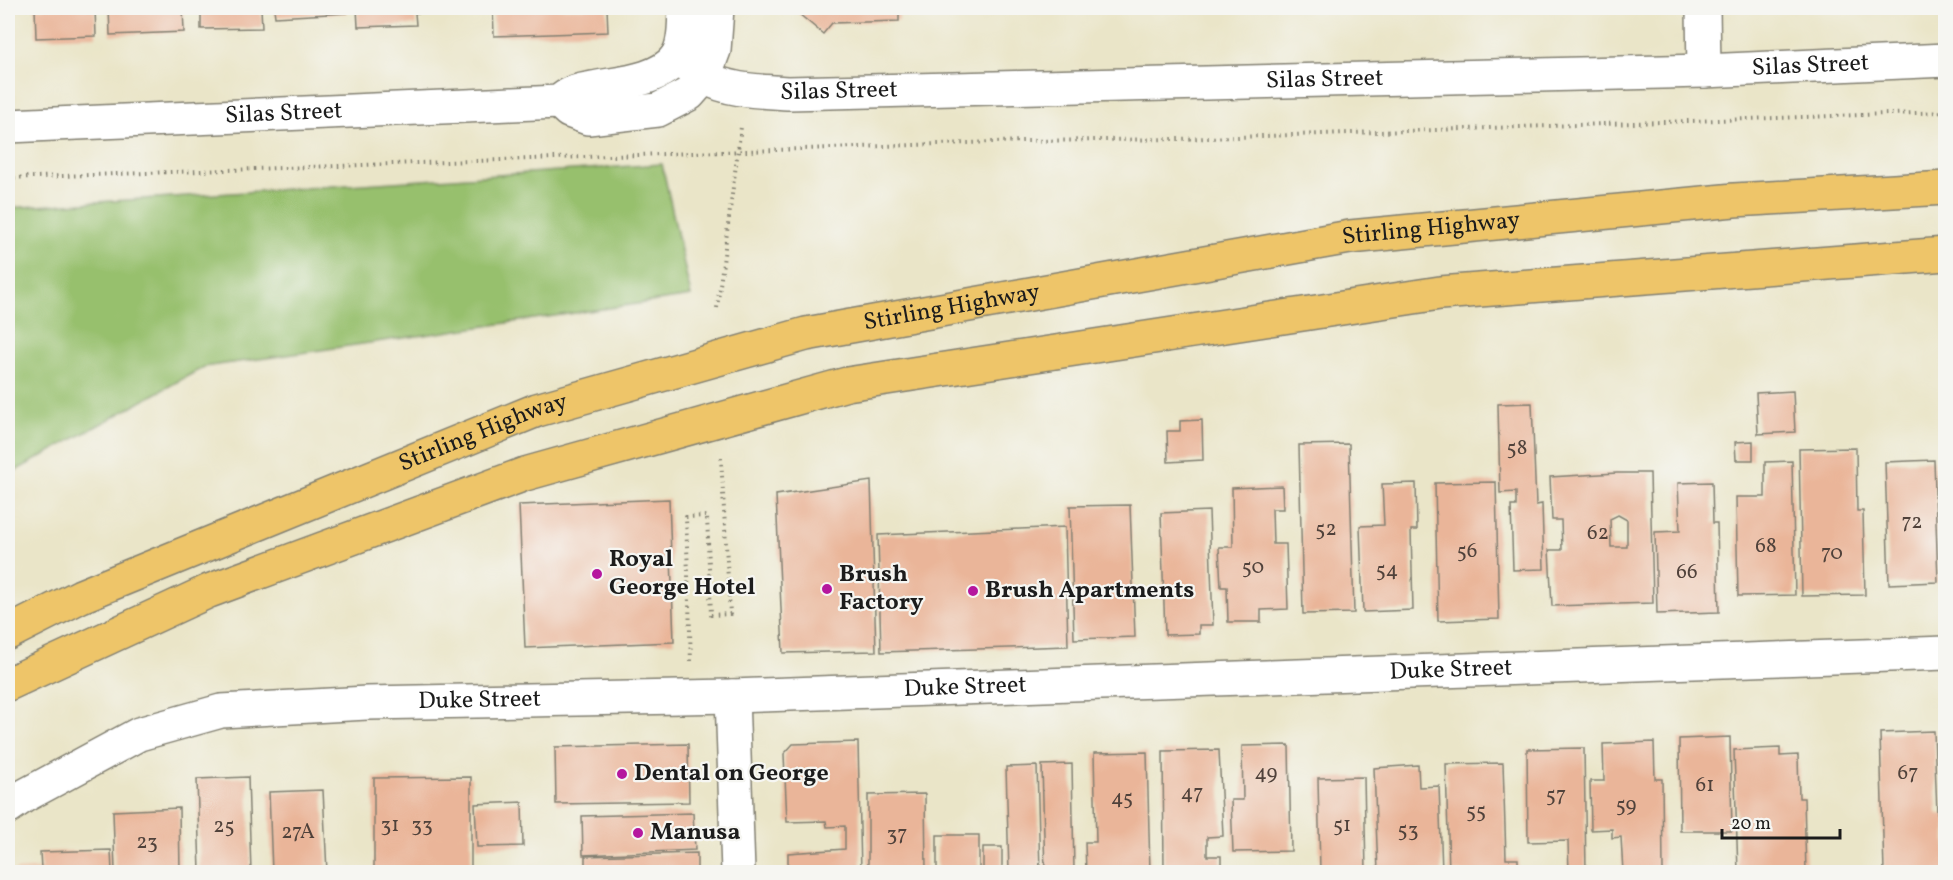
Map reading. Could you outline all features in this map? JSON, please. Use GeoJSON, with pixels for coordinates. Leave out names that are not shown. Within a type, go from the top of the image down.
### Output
{"type":"FeatureCollection","features":[{"type":"Feature","properties":{"kind":"highway","name":"Stirling Highway"},"geometry":{"type":"LineString","coordinates":[[8,633],[81,596],[537,410],[806,334],[1350,237],[1734,200],[1946,188]]}},
{"type":"Feature","properties":{"kind":"highway"},"geometry":{"type":"LineString","coordinates":[[8,684],[209,591],[525,474],[847,384],[1440,294],[1946,254]]}},
{"type":"Feature","properties":{"kind":"street"},"geometry":{"type":"LineString","coordinates":[[676,58],[683,37],[685,8]]}},
{"type":"Feature","properties":{"kind":"street"},"geometry":{"type":"LineString","coordinates":[[559,102],[568,111],[588,117],[658,110],[690,94],[704,77],[714,50],[717,8]]}},
{"type":"Feature","properties":{"kind":"street"},"geometry":{"type":"LineString","coordinates":[[1704,8],[1704,70]]}},
{"type":"Feature","properties":{"kind":"street","name":"Silas Street"},"geometry":{"type":"LineString","coordinates":[[8,126],[559,102],[569,93],[644,78],[664,68],[676,58],[704,77],[746,90],[788,93],[1704,70],[1946,60]]}},
{"type":"Feature","properties":{"kind":"street","name":"Duke Street"},"geometry":{"type":"LineString","coordinates":[[8,807],[24,796],[139,734],[220,711],[367,703],[688,698],[1946,653]]}},
{"type":"Feature","properties":{"kind":"street"},"geometry":{"type":"LineString","coordinates":[[732,696],[738,873]]}},
{"type":"Feature","properties":{"kind":"path"},"geometry":{"type":"LineString","coordinates":[[717,308],[746,90]]}},
{"type":"Feature","properties":{"kind":"path"},"geometry":{"type":"LineString","coordinates":[[8,178],[1022,141],[1179,139],[1946,112]]}},
{"type":"Feature","properties":{"kind":"path"},"geometry":{"type":"LineString","coordinates":[[688,698],[692,660],[686,517],[707,516],[711,615],[730,614],[721,458]]}},
{"type":"Feature","properties":{"kind":"green space"},"geometry":{"type":"Polygon","coordinates":[[[662,164],[691,296],[204,367],[8,475],[8,208],[662,164]]]}},
{"type":"Feature","properties":{"kind":"building"},"geometry":{"type":"Polygon","coordinates":[[[35,8],[95,8],[96,36],[36,38],[35,8]]]}},
{"type":"Feature","properties":{"kind":"building"},"geometry":{"type":"Polygon","coordinates":[[[109,8],[183,8],[184,32],[110,35],[109,8]]]}},
{"type":"Feature","properties":{"kind":"building"},"geometry":{"type":"Polygon","coordinates":[[[201,8],[261,8],[262,28],[201,29],[201,8]]]}},
{"type":"Feature","properties":{"kind":"building"},"geometry":{"type":"Polygon","coordinates":[[[274,8],[346,8],[347,13],[275,17],[274,8]]]}},
{"type":"Feature","properties":{"kind":"building"},"geometry":{"type":"Polygon","coordinates":[[[357,8],[435,8],[436,12],[415,13],[416,25],[358,27],[357,8]]]}},
{"type":"Feature","properties":{"kind":"building"},"geometry":{"type":"Polygon","coordinates":[[[493,8],[607,8],[608,32],[494,36],[493,8]]]}},
{"type":"Feature","properties":{"kind":"building"},"geometry":{"type":"Polygon","coordinates":[[[792,8],[899,8],[899,21],[832,23],[823,34],[792,8]]]}},
{"type":"Feature","properties":{"kind":"building"},"geometry":{"type":"Polygon","coordinates":[[[1793,391],[1795,432],[1758,434],[1756,393],[1793,391]]]}},
{"type":"Feature","properties":{"kind":"building"},"geometry":{"type":"Polygon","coordinates":[[[1532,403],[1536,505],[1542,504],[1544,569],[1513,570],[1511,506],[1516,506],[1516,492],[1500,493],[1498,404],[1532,403]]]}},
{"type":"Feature","properties":{"kind":"building"},"geometry":{"type":"Polygon","coordinates":[[[1202,420],[1203,460],[1168,462],[1167,431],[1180,431],[1180,421],[1202,420]]]}},
{"type":"Feature","properties":{"kind":"building"},"geometry":{"type":"Polygon","coordinates":[[[1753,441],[1753,460],[1736,460],[1735,442],[1753,441]]]}},
{"type":"Feature","properties":{"kind":"building"},"geometry":{"type":"Polygon","coordinates":[[[1349,444],[1354,613],[1303,614],[1299,445],[1349,444]]]}},
{"type":"Feature","properties":{"kind":"building"},"geometry":{"type":"Polygon","coordinates":[[[1856,448],[1857,511],[1863,511],[1865,595],[1802,596],[1799,449],[1856,448]]]}},
{"type":"Feature","properties":{"kind":"building"},"geometry":{"type":"Polygon","coordinates":[[[1934,460],[1938,582],[1889,584],[1885,462],[1934,460]]]}},
{"type":"Feature","properties":{"kind":"building"},"geometry":{"type":"Polygon","coordinates":[[[1792,461],[1795,595],[1738,596],[1736,497],[1765,497],[1765,462],[1792,461]]]}},
{"type":"Feature","properties":{"kind":"building"},"geometry":{"type":"Polygon","coordinates":[[[1650,473],[1653,603],[1552,606],[1549,550],[1562,550],[1561,520],[1552,520],[1550,477],[1650,473]],[[1618,515],[1610,519],[1611,547],[1627,547],[1627,520],[1618,515]]]}},
{"type":"Feature","properties":{"kind":"building","name":"Brush Factory"},"geometry":{"type":"Polygon","coordinates":[[[871,481],[876,651],[783,653],[776,495],[871,481]]]}},
{"type":"Feature","properties":{"kind":"building"},"geometry":{"type":"Polygon","coordinates":[[[1496,482],[1499,619],[1438,621],[1435,483],[1496,482]]]}},
{"type":"Feature","properties":{"kind":"building"},"geometry":{"type":"Polygon","coordinates":[[[1712,482],[1713,523],[1717,523],[1719,612],[1657,614],[1655,532],[1680,531],[1678,483],[1712,482]]]}},
{"type":"Feature","properties":{"kind":"building"},"geometry":{"type":"Polygon","coordinates":[[[1416,483],[1417,530],[1411,530],[1413,610],[1363,612],[1360,526],[1384,525],[1382,484],[1416,483]]]}},
{"type":"Feature","properties":{"kind":"building"},"geometry":{"type":"Polygon","coordinates":[[[1282,486],[1283,509],[1272,509],[1273,544],[1286,544],[1288,609],[1261,610],[1261,622],[1228,622],[1227,587],[1221,587],[1219,547],[1233,547],[1232,488],[1282,486]]]}},
{"type":"Feature","properties":{"kind":"building","name":"Royal George Hotel"},"geometry":{"type":"Polygon","coordinates":[[[669,499],[674,642],[525,648],[519,505],[669,499]]]}},
{"type":"Feature","properties":{"kind":"building"},"geometry":{"type":"Polygon","coordinates":[[[1130,505],[1135,637],[1074,639],[1070,506],[1130,505]]]}},
{"type":"Feature","properties":{"kind":"building"},"geometry":{"type":"Polygon","coordinates":[[[1209,511],[1213,625],[1199,625],[1199,634],[1165,635],[1161,513],[1209,511]]]}},
{"type":"Feature","properties":{"kind":"building","name":"Brush Apartments"},"geometry":{"type":"Polygon","coordinates":[[[1065,527],[1068,646],[881,652],[878,535],[1065,527]]]}},
{"type":"Feature","properties":{"kind":"building"},"geometry":{"type":"Polygon","coordinates":[[[1934,731],[1937,814],[1946,814],[1946,872],[1884,872],[1880,733],[1934,731]]]}},
{"type":"Feature","properties":{"kind":"building"},"geometry":{"type":"Polygon","coordinates":[[[1730,737],[1732,831],[1680,831],[1679,739],[1730,737]]]}},
{"type":"Feature","properties":{"kind":"building"},"geometry":{"type":"Polygon","coordinates":[[[858,742],[861,872],[788,872],[788,853],[845,849],[845,826],[827,827],[826,821],[787,822],[784,754],[793,744],[858,742]]]}},
{"type":"Feature","properties":{"kind":"building"},"geometry":{"type":"Polygon","coordinates":[[[1654,742],[1655,779],[1662,779],[1663,872],[1623,872],[1621,837],[1612,838],[1612,829],[1591,830],[1590,781],[1604,781],[1603,744],[1654,742]]]}},
{"type":"Feature","properties":{"kind":"building","name":"Dental on George"},"geometry":{"type":"Polygon","coordinates":[[[688,744],[689,802],[556,804],[555,747],[688,744]]]}},
{"type":"Feature","properties":{"kind":"building"},"geometry":{"type":"Polygon","coordinates":[[[1289,745],[1291,851],[1233,852],[1231,800],[1243,800],[1242,746],[1289,745]]]}},
{"type":"Feature","properties":{"kind":"building"},"geometry":{"type":"Polygon","coordinates":[[[1584,748],[1586,872],[1569,872],[1568,841],[1528,842],[1527,749],[1584,748]]]}},
{"type":"Feature","properties":{"kind":"building"},"geometry":{"type":"Polygon","coordinates":[[[1780,748],[1780,756],[1798,755],[1799,798],[1804,798],[1806,872],[1738,872],[1734,750],[1780,748]]]}},
{"type":"Feature","properties":{"kind":"building"},"geometry":{"type":"Polygon","coordinates":[[[1219,750],[1223,836],[1207,837],[1207,856],[1221,856],[1221,872],[1164,872],[1163,751],[1219,750]]]}},
{"type":"Feature","properties":{"kind":"building"},"geometry":{"type":"Polygon","coordinates":[[[1147,752],[1150,872],[1086,872],[1085,842],[1096,842],[1094,753],[1147,752]]]}},
{"type":"Feature","properties":{"kind":"building"},"geometry":{"type":"Polygon","coordinates":[[[1503,763],[1506,859],[1518,859],[1518,872],[1449,872],[1446,764],[1503,763]]]}},
{"type":"Feature","properties":{"kind":"building"},"geometry":{"type":"Polygon","coordinates":[[[1072,764],[1074,872],[1045,872],[1042,765],[1072,764]]]}},
{"type":"Feature","properties":{"kind":"building"},"geometry":{"type":"Polygon","coordinates":[[[1418,765],[1419,787],[1439,786],[1442,872],[1378,872],[1374,768],[1418,765]]]}},
{"type":"Feature","properties":{"kind":"building"},"geometry":{"type":"Polygon","coordinates":[[[1037,766],[1040,872],[1009,872],[1006,767],[1037,766]]]}},
{"type":"Feature","properties":{"kind":"building"},"geometry":{"type":"Polygon","coordinates":[[[248,777],[251,872],[200,872],[197,779],[248,777]]]}},
{"type":"Feature","properties":{"kind":"building"},"geometry":{"type":"Polygon","coordinates":[[[471,777],[471,872],[374,872],[374,778],[471,777]]]}},
{"type":"Feature","properties":{"kind":"building"},"geometry":{"type":"Polygon","coordinates":[[[1364,777],[1366,872],[1320,872],[1318,778],[1364,777]]]}},
{"type":"Feature","properties":{"kind":"building"},"geometry":{"type":"Polygon","coordinates":[[[323,790],[327,872],[272,872],[269,792],[323,790]]]}},
{"type":"Feature","properties":{"kind":"building"},"geometry":{"type":"Polygon","coordinates":[[[925,794],[926,872],[868,872],[868,795],[925,794]]]}},
{"type":"Feature","properties":{"kind":"building"},"geometry":{"type":"Polygon","coordinates":[[[522,802],[523,846],[477,847],[475,804],[522,802]]]}},
{"type":"Feature","properties":{"kind":"building"},"geometry":{"type":"Polygon","coordinates":[[[179,808],[180,872],[115,872],[113,811],[179,808]]]}},
{"type":"Feature","properties":{"kind":"building","name":"Manusa"},"geometry":{"type":"Polygon","coordinates":[[[693,813],[695,850],[583,855],[582,816],[693,813]]]}},
{"type":"Feature","properties":{"kind":"building"},"geometry":{"type":"Polygon","coordinates":[[[937,835],[979,835],[979,872],[937,872],[937,835]]]}},
{"type":"Feature","properties":{"kind":"building"},"geometry":{"type":"Polygon","coordinates":[[[983,847],[1002,847],[1002,872],[983,872],[983,847]]]}},
{"type":"Feature","properties":{"kind":"building"},"geometry":{"type":"Polygon","coordinates":[[[111,850],[112,872],[15,872],[15,870],[41,869],[40,852],[111,850]]]}},
{"type":"Feature","properties":{"kind":"building"},"geometry":{"type":"Polygon","coordinates":[[[697,853],[697,872],[585,872],[585,856],[697,853]]]}},
{"type":"Feature","properties":{"kind":"place","name":"Royal George Hotel"},"geometry":{"type":"Point","coordinates":[597,574]}},
{"type":"Feature","properties":{"kind":"place","name":"Brush Factory"},"geometry":{"type":"Point","coordinates":[827,589]}},
{"type":"Feature","properties":{"kind":"place","name":"Brush Apartments"},"geometry":{"type":"Point","coordinates":[973,591]}},
{"type":"Feature","properties":{"kind":"place","name":"Dental on George"},"geometry":{"type":"Point","coordinates":[622,774]}},
{"type":"Feature","properties":{"kind":"place","name":"Manusa"},"geometry":{"type":"Point","coordinates":[638,833]}}]}
